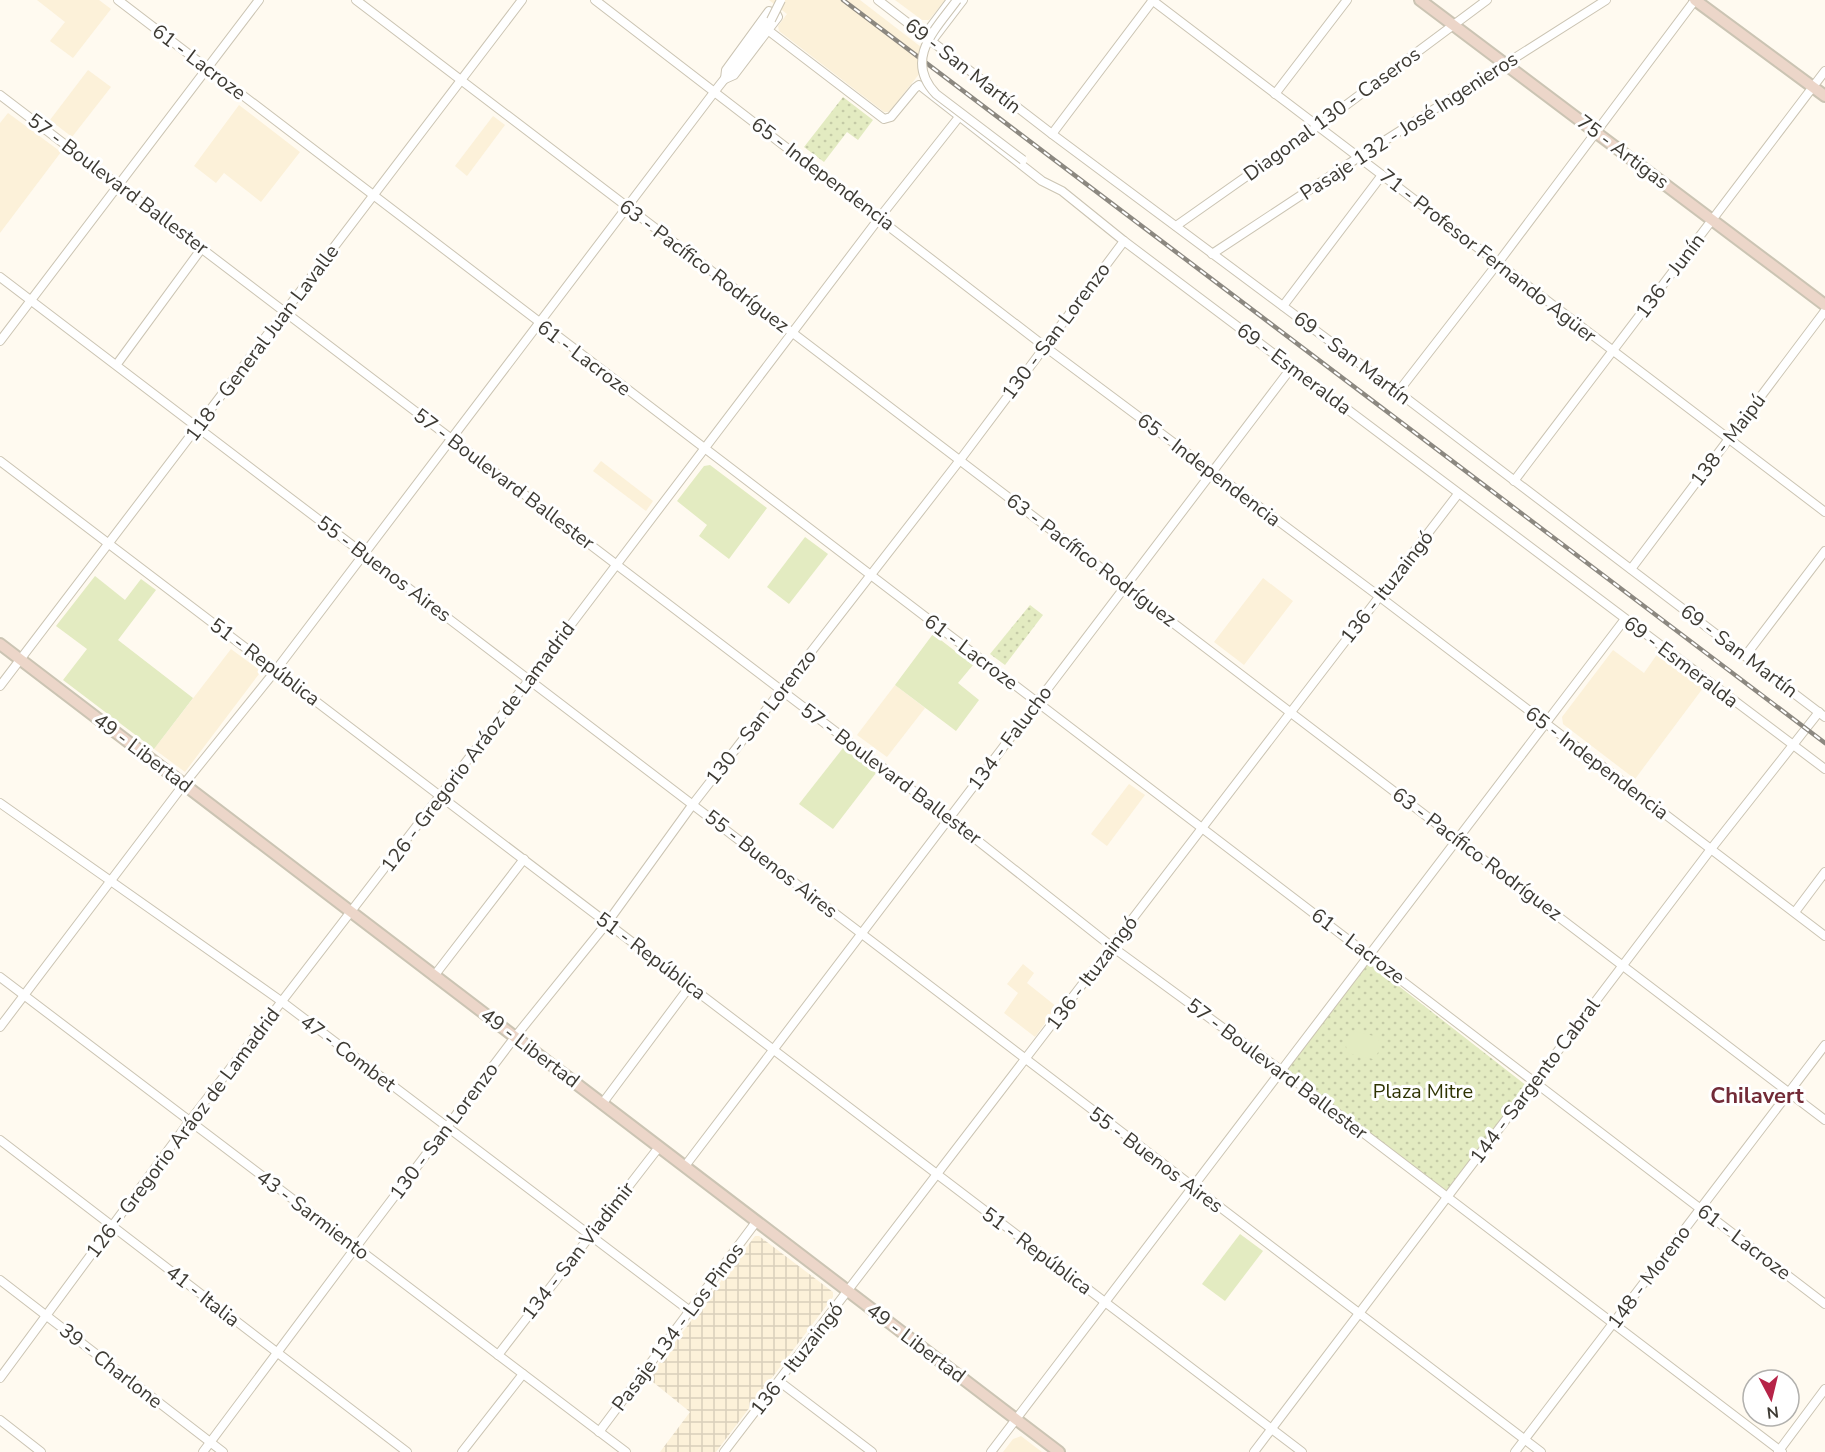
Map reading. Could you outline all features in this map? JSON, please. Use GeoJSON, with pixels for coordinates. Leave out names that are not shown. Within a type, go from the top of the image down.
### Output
{"type":"FeatureCollection","features":[{"type":"Feature","properties":{"kind":"street","name":"61 - Lacroze"},"geometry":{"type":"LineString","coordinates":[[118,0],[1825,1304]]}},
{"type":"Feature","properties":{"kind":"street"},"geometry":{"type":"LineString","coordinates":[[0,341],[259,0]]}},
{"type":"Feature","properties":{"kind":"street","name":"63 - Pacífico Rodríguez"},"geometry":{"type":"LineString","coordinates":[[356,0],[1825,1120]]}},
{"type":"Feature","properties":{"kind":"street","name":"118 - General Juan Lavalle"},"geometry":{"type":"LineString","coordinates":[[0,686],[522,0]]}},
{"type":"Feature","properties":{"kind":"street","name":"65 - Independencia"},"geometry":{"type":"LineString","coordinates":[[596,0],[880,217],[1044,346],[1380,597],[1825,936]]}},
{"type":"Feature","properties":{"kind":"street"},"geometry":{"type":"LineString","coordinates":[[0,1027],[184,784],[276,670],[538,322],[771,20],[781,0]]}},
{"type":"Feature","properties":{"kind":"street","name":"69 - San Martín"},"geometry":{"type":"LineString","coordinates":[[878,0],[1052,134],[1398,392],[1822,714]]}},
{"type":"Feature","properties":{"kind":"street"},"geometry":{"type":"LineString","coordinates":[[924,36],[951,0]]}},
{"type":"Feature","properties":{"kind":"street"},"geometry":{"type":"LineString","coordinates":[[957,0],[924,48],[922,58],[927,82],[936,94],[1062,191]]}},
{"type":"Feature","properties":{"kind":"street"},"geometry":{"type":"LineString","coordinates":[[931,42],[963,0]]}},
{"type":"Feature","properties":{"kind":"street"},"geometry":{"type":"LineString","coordinates":[[1052,134],[1152,0]]}},
{"type":"Feature","properties":{"kind":"street","name":"71 - Profesor Fernando Agüer"},"geometry":{"type":"LineString","coordinates":[[1152,0],[1825,512]]}},
{"type":"Feature","properties":{"kind":"street"},"geometry":{"type":"LineString","coordinates":[[1275,94],[1347,0]]}},
{"type":"Feature","properties":{"kind":"street","name":"75 - Artigas"},"geometry":{"type":"LineString","coordinates":[[1420,0],[1825,305]]}},
{"type":"Feature","properties":{"kind":"street","name":"Diagonal 130 - Caseros"},"geometry":{"type":"LineString","coordinates":[[1176,226],[1318,126],[1487,0]]}},
{"type":"Feature","properties":{"kind":"street","name":"Pasaje 132 - José Ingenieros"},"geometry":{"type":"LineString","coordinates":[[1212,254],[1359,157],[1606,0]]}},
{"type":"Feature","properties":{"kind":"street"},"geometry":{"type":"LineString","coordinates":[[1398,392],[1498,263],[1695,0],[1825,96]]}},
{"type":"Feature","properties":{"kind":"street"},"geometry":{"type":"LineString","coordinates":[[770,11],[776,12],[778,17],[769,31],[734,75],[727,76],[726,70],[770,11]]}},
{"type":"Feature","properties":{"kind":"street","name":"69 - Esmeralda"},"geometry":{"type":"LineString","coordinates":[[769,31],[884,119],[891,117],[919,85],[1042,180],[1062,191],[1124,241],[1791,746],[1825,769]]}},
{"type":"Feature","properties":{"kind":"street","name":"136 - Junín"},"geometry":{"type":"LineString","coordinates":[[1514,481],[1825,71]]}},
{"type":"Feature","properties":{"kind":"street","name":"57 - Boulevard Ballester"},"geometry":{"type":"LineString","coordinates":[[0,95],[949,818],[1111,946],[1282,1071],[1780,1451]]}},
{"type":"Feature","properties":{"kind":"street","name":"126 - Gregorio Aráoz de Lamadrid"},"geometry":{"type":"LineString","coordinates":[[0,1378],[281,1001],[530,680],[880,217],[959,117]]}},
{"type":"Feature","properties":{"kind":"street"},"geometry":{"type":"LineString","coordinates":[[1283,306],[1382,175]]}},
{"type":"Feature","properties":{"kind":"street","name":"130 - San Lorenzo"},"geometry":{"type":"LineString","coordinates":[[203,1452],[515,1037],[607,923],[693,804],[783,691],[960,460],[1124,241]]}},
{"type":"Feature","properties":{"kind":"street"},"geometry":{"type":"LineString","coordinates":[[117,364],[202,248]]}},
{"type":"Feature","properties":{"kind":"street","name":"55 - Buenos Aires"},"geometry":{"type":"LineString","coordinates":[[0,277],[693,804],[1025,1061],[1541,1452]]}},
{"type":"Feature","properties":{"kind":"street","name":"138 - Maipú"},"geometry":{"type":"LineString","coordinates":[[1631,569],[1825,311]]}},
{"type":"Feature","properties":{"kind":"street","name":"134 - Falucho"},"geometry":{"type":"LineString","coordinates":[[685,1166],[1292,367]]}},
{"type":"Feature","properties":{"kind":"street","name":"51 - República"},"geometry":{"type":"LineString","coordinates":[[0,461],[1302,1452]]}},
{"type":"Feature","properties":{"kind":"street","name":"136 - Ituzaingó"},"geometry":{"type":"LineString","coordinates":[[724,1452],[780,1382],[1458,494]]}},
{"type":"Feature","properties":{"kind":"street"},"geometry":{"type":"LineString","coordinates":[[1746,655],[1825,551]]}},
{"type":"Feature","properties":{"kind":"street"},"geometry":{"type":"LineString","coordinates":[[991,1452],[1625,620]]}},
{"type":"Feature","properties":{"kind":"street","name":"49 - Libertad"},"geometry":{"type":"LineString","coordinates":[[0,644],[1059,1452]]}},
{"type":"Feature","properties":{"kind":"street","name":"144 - Sargento Cabral"},"geometry":{"type":"LineString","coordinates":[[1254,1452],[1711,849],[1791,746],[1822,714]]}},
{"type":"Feature","properties":{"kind":"street","name":"47 - Combet"},"geometry":{"type":"LineString","coordinates":[[0,803],[281,1001],[690,1311]]}},
{"type":"Feature","properties":{"kind":"street"},"geometry":{"type":"LineString","coordinates":[[434,976],[524,859]]}},
{"type":"Feature","properties":{"kind":"street"},"geometry":{"type":"LineString","coordinates":[[1795,912],[1825,872]]}},
{"type":"Feature","properties":{"kind":"street","name":"43 - Sarmiento"},"geometry":{"type":"LineString","coordinates":[[0,977],[626,1452]]}},
{"type":"Feature","properties":{"kind":"street"},"geometry":{"type":"LineString","coordinates":[[602,1104],[690,986]]}},
{"type":"Feature","properties":{"kind":"street","name":"148 - Moreno"},"geometry":{"type":"LineString","coordinates":[[1515,1452],[1825,1045]]}},
{"type":"Feature","properties":{"kind":"street","name":"41 - Italia"},"geometry":{"type":"LineString","coordinates":[[0,1140],[407,1452]]}},
{"type":"Feature","properties":{"kind":"street","name":"134 - San Viadimir"},"geometry":{"type":"LineString","coordinates":[[498,1355],[659,1147]]}},
{"type":"Feature","properties":{"kind":"street","name":"Pasaje 134 - Los Pinos"},"geometry":{"type":"LineString","coordinates":[[599,1432],[756,1222]]}},
{"type":"Feature","properties":{"kind":"street","name":"39 - Charlone"},"geometry":{"type":"LineString","coordinates":[[0,1280],[222,1452]]}},
{"type":"Feature","properties":{"kind":"street"},"geometry":{"type":"LineString","coordinates":[[462,1452],[523,1374]]}},
{"type":"Feature","properties":{"kind":"street"},"geometry":{"type":"LineString","coordinates":[[780,1382],[872,1452]]}},
{"type":"Feature","properties":{"kind":"street"},"geometry":{"type":"LineString","coordinates":[[1780,1451],[1825,1389]]}},
{"type":"Feature","properties":{"kind":"street"},"geometry":{"type":"LineString","coordinates":[[0,1420],[41,1452]]}},
{"type":"Feature","properties":{"kind":"shaded area"},"geometry":{"type":"Polygon","coordinates":[[[37,0],[99,0],[111,9],[73,58],[50,41],[65,22],[37,0]]]}},
{"type":"Feature","properties":{"kind":"shaded area"},"geometry":{"type":"Polygon","coordinates":[[[769,0],[860,0],[921,47],[920,73],[889,112],[884,112],[779,31],[778,26],[787,14],[769,0]]]}},
{"type":"Feature","properties":{"kind":"shaded area"},"geometry":{"type":"Polygon","coordinates":[[[895,0],[945,0],[929,20],[922,20],[895,0]]]}},
{"type":"Feature","properties":{"kind":"shaded area"},"geometry":{"type":"Polygon","coordinates":[[[88,70],[111,87],[72,137],[50,120],[88,70]]]}},
{"type":"Feature","properties":{"kind":"shaded area"},"geometry":{"type":"Polygon","coordinates":[[[239,105],[300,152],[261,202],[224,173],[216,183],[194,166],[239,105]]]}},
{"type":"Feature","properties":{"kind":"shaded area"},"geometry":{"type":"Polygon","coordinates":[[[8,113],[61,152],[0,233],[0,123],[8,113]]]}},
{"type":"Feature","properties":{"kind":"shaded area"},"geometry":{"type":"Polygon","coordinates":[[[493,116],[505,125],[467,176],[455,166],[493,116]]]}},
{"type":"Feature","properties":{"kind":"shaded area"},"geometry":{"type":"Polygon","coordinates":[[[601,461],[653,501],[646,511],[593,471],[601,461]]]}},
{"type":"Feature","properties":{"kind":"shaded area"},"geometry":{"type":"Polygon","coordinates":[[[1263,578],[1293,601],[1244,665],[1214,642],[1263,578]]]}},
{"type":"Feature","properties":{"kind":"shaded area"},"geometry":{"type":"Polygon","coordinates":[[[231,649],[258,669],[259,674],[185,772],[154,749],[231,649]]]}},
{"type":"Feature","properties":{"kind":"shaded area"},"geometry":{"type":"Polygon","coordinates":[[[1613,650],[1644,673],[1658,653],[1703,688],[1635,779],[1563,724],[1562,717],[1613,650]]]}},
{"type":"Feature","properties":{"kind":"shaded area"},"geometry":{"type":"Polygon","coordinates":[[[895,685],[925,708],[887,757],[857,735],[895,685]]]}},
{"type":"Feature","properties":{"kind":"shaded area"},"geometry":{"type":"Polygon","coordinates":[[[1129,784],[1145,795],[1107,846],[1091,834],[1129,784]]]}},
{"type":"Feature","properties":{"kind":"shaded area"},"geometry":{"type":"Polygon","coordinates":[[[1023,964],[1034,973],[1027,983],[1057,1007],[1035,1037],[1004,1013],[1018,993],[1007,984],[1023,964]]]}},
{"type":"Feature","properties":{"kind":"shaded area"},"geometry":{"type":"Polygon","coordinates":[[[755,1236],[759,1236],[833,1292],[833,1297],[716,1452],[660,1452],[690,1412],[648,1378],[755,1236]]]}},
{"type":"Feature","properties":{"kind":"shaded area"},"geometry":{"type":"Polygon","coordinates":[[[1021,1436],[1042,1452],[1003,1452],[1013,1439],[1021,1436]]]}},
{"type":"Feature","properties":{"kind":"green space"},"geometry":{"type":"Polygon","coordinates":[[[843,97],[873,120],[858,140],[847,132],[824,162],[804,147],[843,97]]]}},
{"type":"Feature","properties":{"kind":"green space"},"geometry":{"type":"Polygon","coordinates":[[[710,465],[767,508],[729,559],[699,536],[707,525],[677,501],[704,466],[710,465]]]}},
{"type":"Feature","properties":{"kind":"green space"},"geometry":{"type":"Polygon","coordinates":[[[805,537],[828,554],[789,604],[767,587],[805,537]]]}},
{"type":"Feature","properties":{"kind":"green space"},"geometry":{"type":"Polygon","coordinates":[[[95,576],[125,600],[141,579],[156,590],[118,640],[193,698],[154,749],[63,680],[87,649],[56,626],[95,576]]]}},
{"type":"Feature","properties":{"kind":"green space"},"geometry":{"type":"Polygon","coordinates":[[[1030,605],[1043,615],[1005,665],[990,654],[1030,605]]]}},
{"type":"Feature","properties":{"kind":"green space"},"geometry":{"type":"Polygon","coordinates":[[[933,634],[973,665],[958,683],[979,700],[956,731],[895,685],[933,634]]]}},
{"type":"Feature","properties":{"kind":"green space"},"geometry":{"type":"Polygon","coordinates":[[[843,748],[876,773],[833,829],[799,804],[843,748]]]}},
{"type":"Feature","properties":{"kind":"green space","name":"Plaza Mitre"},"geometry":{"type":"Polygon","coordinates":[[[1368,962],[1527,1086],[1445,1194],[1287,1069],[1368,962]]]}},
{"type":"Feature","properties":{"kind":"green space"},"geometry":{"type":"Polygon","coordinates":[[[1353,1031],[1378,1037],[1379,1049],[1373,1059],[1348,1053],[1346,1041],[1353,1031]]]}},
{"type":"Feature","properties":{"kind":"green space"},"geometry":{"type":"Polygon","coordinates":[[[1240,1234],[1263,1251],[1225,1301],[1202,1284],[1240,1234]]]}},
{"type":"Feature","properties":{"kind":"railway"},"geometry":{"type":"LineString","coordinates":[[843,0],[1825,743]]}},
{"type":"Feature","properties":{"kind":"district","name":"Chilavert"},"geometry":{"type":"Point","coordinates":[1757,1096]}}]}
